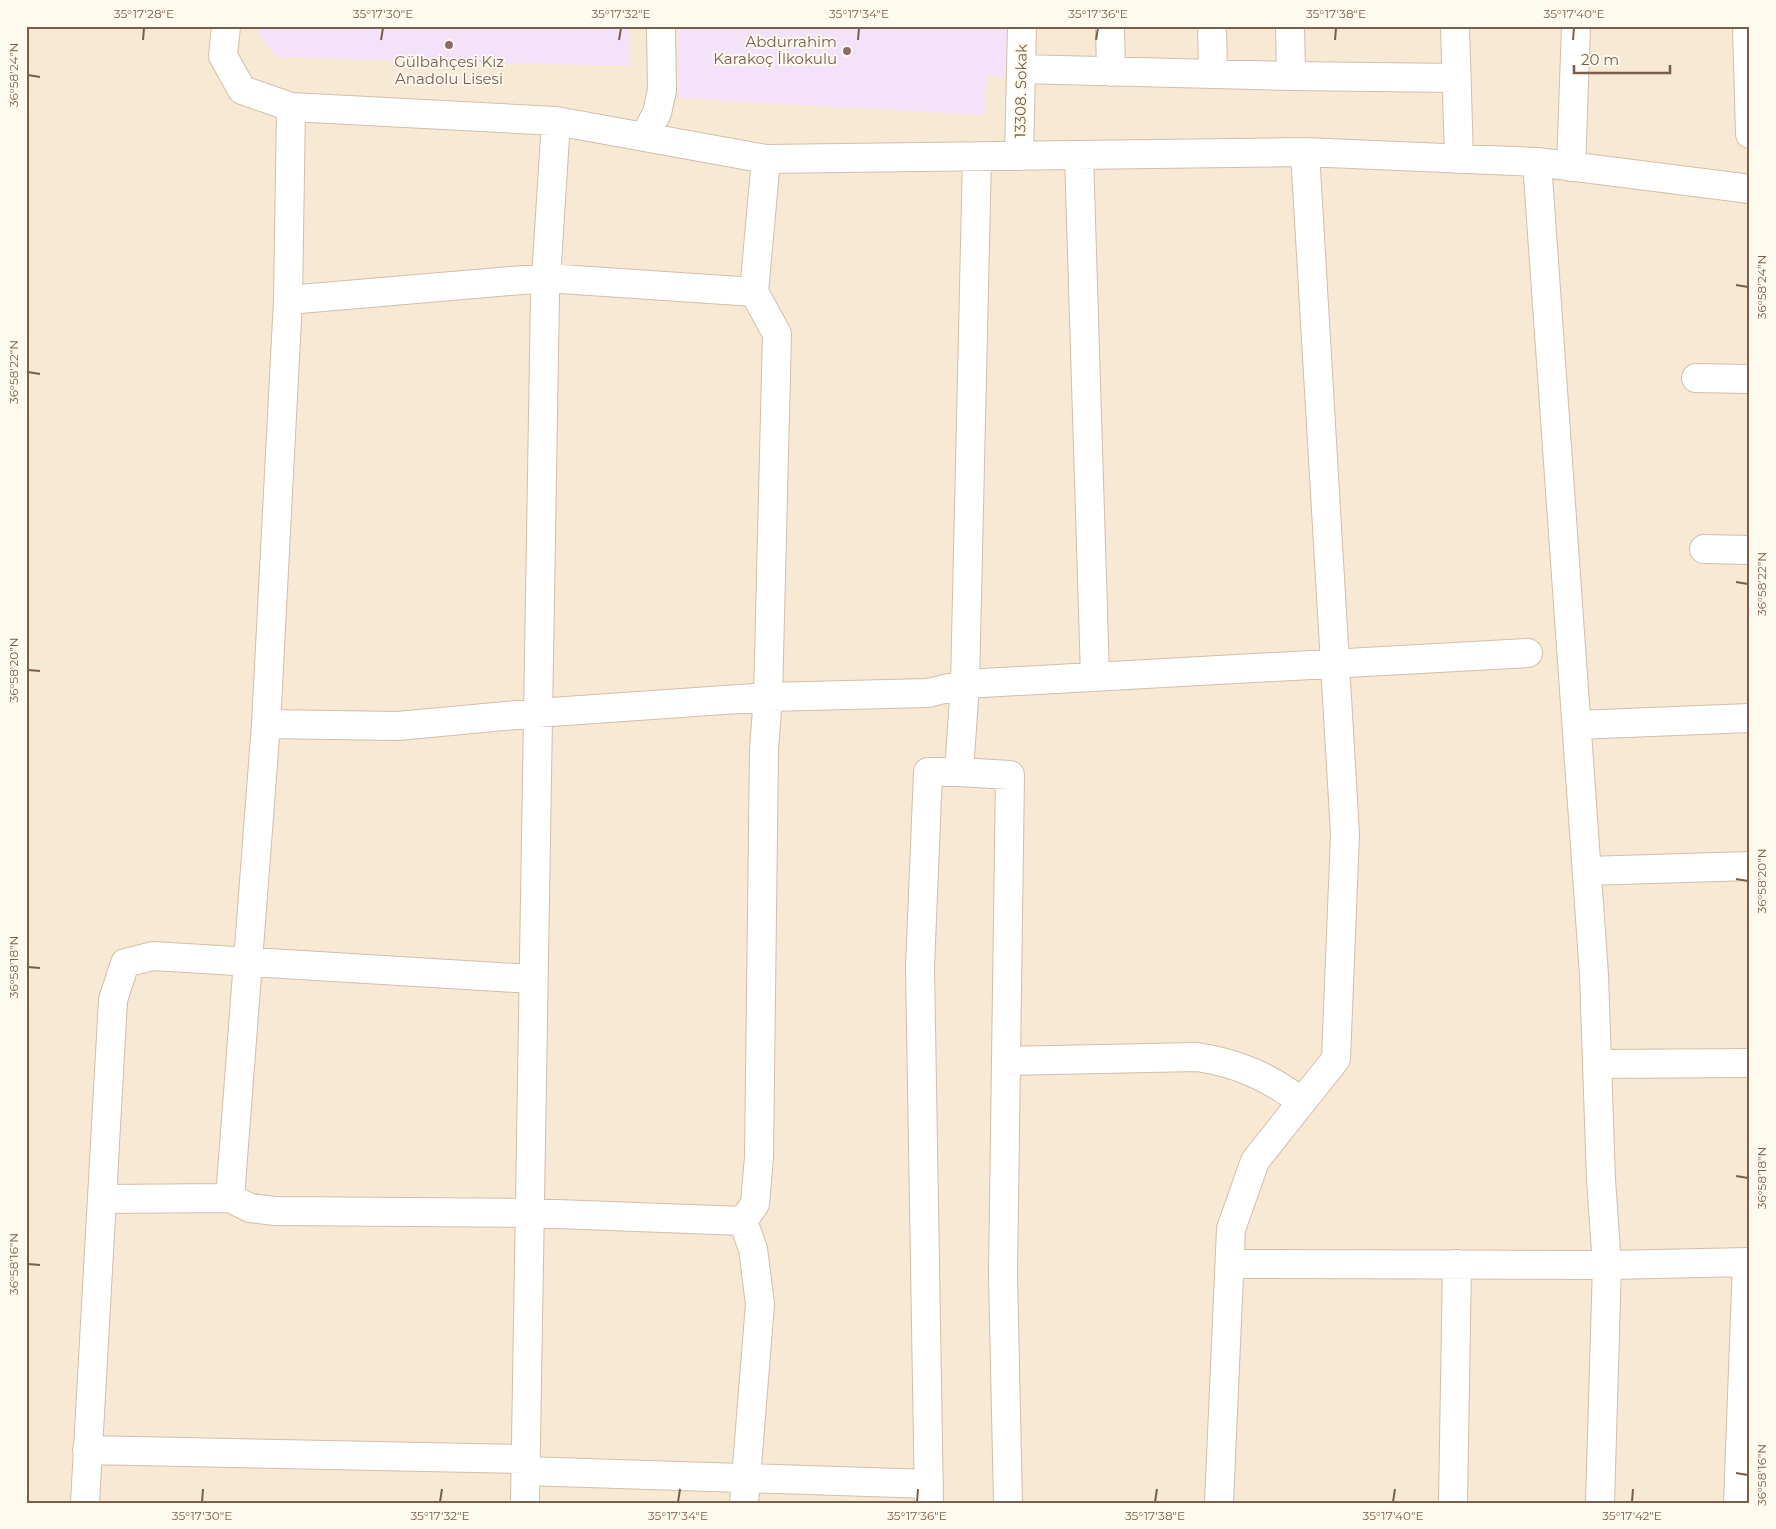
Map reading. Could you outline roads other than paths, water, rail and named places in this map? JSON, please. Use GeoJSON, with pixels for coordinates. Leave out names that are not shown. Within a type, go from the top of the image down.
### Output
{"type":"FeatureCollection","features":[{"type":"Feature","properties":{"kind":"street"},"geometry":{"type":"LineString","coordinates":[[226,26],[223,56],[242,90],[291,107],[556,121],[766,159],[1305,152],[1537,162],[1750,189]]}},
{"type":"Feature","properties":{"kind":"street"},"geometry":{"type":"LineString","coordinates":[[644,137],[657,113],[662,90],[661,26]]}},
{"type":"Feature","properties":{"kind":"street","name":"13308. Sokak"},"geometry":{"type":"LineString","coordinates":[[1019,156],[1022,26]]}},
{"type":"Feature","properties":{"kind":"street"},"geometry":{"type":"LineString","coordinates":[[1110,26],[1111,72]]}},
{"type":"Feature","properties":{"kind":"street"},"geometry":{"type":"LineString","coordinates":[[1212,26],[1213,74]]}},
{"type":"Feature","properties":{"kind":"street"},"geometry":{"type":"LineString","coordinates":[[1290,26],[1291,76]]}},
{"type":"Feature","properties":{"kind":"street"},"geometry":{"type":"LineString","coordinates":[[1455,26],[1459,159]]}},
{"type":"Feature","properties":{"kind":"street"},"geometry":{"type":"LineString","coordinates":[[1571,167],[1576,26]]}},
{"type":"Feature","properties":{"kind":"street"},"geometry":{"type":"LineString","coordinates":[[1746,26],[1750,134]]}},
{"type":"Feature","properties":{"kind":"street"},"geometry":{"type":"LineString","coordinates":[[1021,69],[1456,78]]}},
{"type":"Feature","properties":{"kind":"street"},"geometry":{"type":"LineString","coordinates":[[230,1198],[266,724],[288,300],[291,107]]}},
{"type":"Feature","properties":{"kind":"street"},"geometry":{"type":"LineString","coordinates":[[525,1503],[532,979],[546,278],[556,121]]}},
{"type":"Feature","properties":{"kind":"street"},"geometry":{"type":"LineString","coordinates":[[1219,1503],[1231,1229],[1255,1161],[1336,1059],[1345,834],[1305,152]]}},
{"type":"Feature","properties":{"kind":"street"},"geometry":{"type":"LineString","coordinates":[[1079,155],[1095,676]]}},
{"type":"Feature","properties":{"kind":"street"},"geometry":{"type":"LineString","coordinates":[[959,772],[965,684],[977,156]]}},
{"type":"Feature","properties":{"kind":"street"},"geometry":{"type":"LineString","coordinates":[[743,1220],[755,1204],[759,1157],[764,749],[768,697],[777,334],[754,292],[766,159]]}},
{"type":"Feature","properties":{"kind":"street"},"geometry":{"type":"LineString","coordinates":[[1537,162],[1594,975],[1601,1180],[1607,1265],[1600,1503]]}},
{"type":"Feature","properties":{"kind":"street"},"geometry":{"type":"LineString","coordinates":[[288,300],[546,278],[754,292]]}},
{"type":"Feature","properties":{"kind":"street"},"geometry":{"type":"LineString","coordinates":[[1696,378],[1750,379]]}},
{"type":"Feature","properties":{"kind":"street"},"geometry":{"type":"LineString","coordinates":[[1704,549],[1750,550]]}},
{"type":"Feature","properties":{"kind":"street"},"geometry":{"type":"LineString","coordinates":[[266,724],[398,726],[537,713],[768,697],[928,692],[965,684],[1335,662],[1528,653]]}},
{"type":"Feature","properties":{"kind":"street"},"geometry":{"type":"LineString","coordinates":[[1577,725],[1750,718]]}},
{"type":"Feature","properties":{"kind":"street"},"geometry":{"type":"LineString","coordinates":[[88,1450],[526,1465],[744,1490],[929,1493],[920,967],[928,772],[959,772],[1010,775],[1003,1275],[1008,1503]]}},
{"type":"Feature","properties":{"kind":"street"},"geometry":{"type":"LineString","coordinates":[[1587,871],[1750,866]]}},
{"type":"Feature","properties":{"kind":"street"},"geometry":{"type":"LineString","coordinates":[[85,1503],[113,1000],[125,963],[153,956],[532,979]]}},
{"type":"Feature","properties":{"kind":"street"},"geometry":{"type":"LineString","coordinates":[[1006,1061],[1197,1056],[1236,1065],[1264,1076],[1302,1102]]}},
{"type":"Feature","properties":{"kind":"street"},"geometry":{"type":"LineString","coordinates":[[1597,1064],[1750,1063]]}},
{"type":"Feature","properties":{"kind":"street"},"geometry":{"type":"LineString","coordinates":[[102,1198],[230,1198],[250,1208],[275,1211],[530,1213],[743,1220]]}},
{"type":"Feature","properties":{"kind":"street"},"geometry":{"type":"LineString","coordinates":[[743,1220],[753,1249],[760,1304],[744,1490]]}},
{"type":"Feature","properties":{"kind":"street"},"geometry":{"type":"LineString","coordinates":[[1230,1264],[1607,1265],[1748,1262],[1738,1503]]}},
{"type":"Feature","properties":{"kind":"street"},"geometry":{"type":"LineString","coordinates":[[1453,1503],[1457,1264]]}},
{"type":"Feature","properties":{"kind":"place","name":"Gülbahçesi Kız Anadolu Lisesi"},"geometry":{"type":"Point","coordinates":[449,45]}},
{"type":"Feature","properties":{"kind":"place","name":"Abdurrahim Karakoç İlkokulu"},"geometry":{"type":"Point","coordinates":[847,51]}}]}
